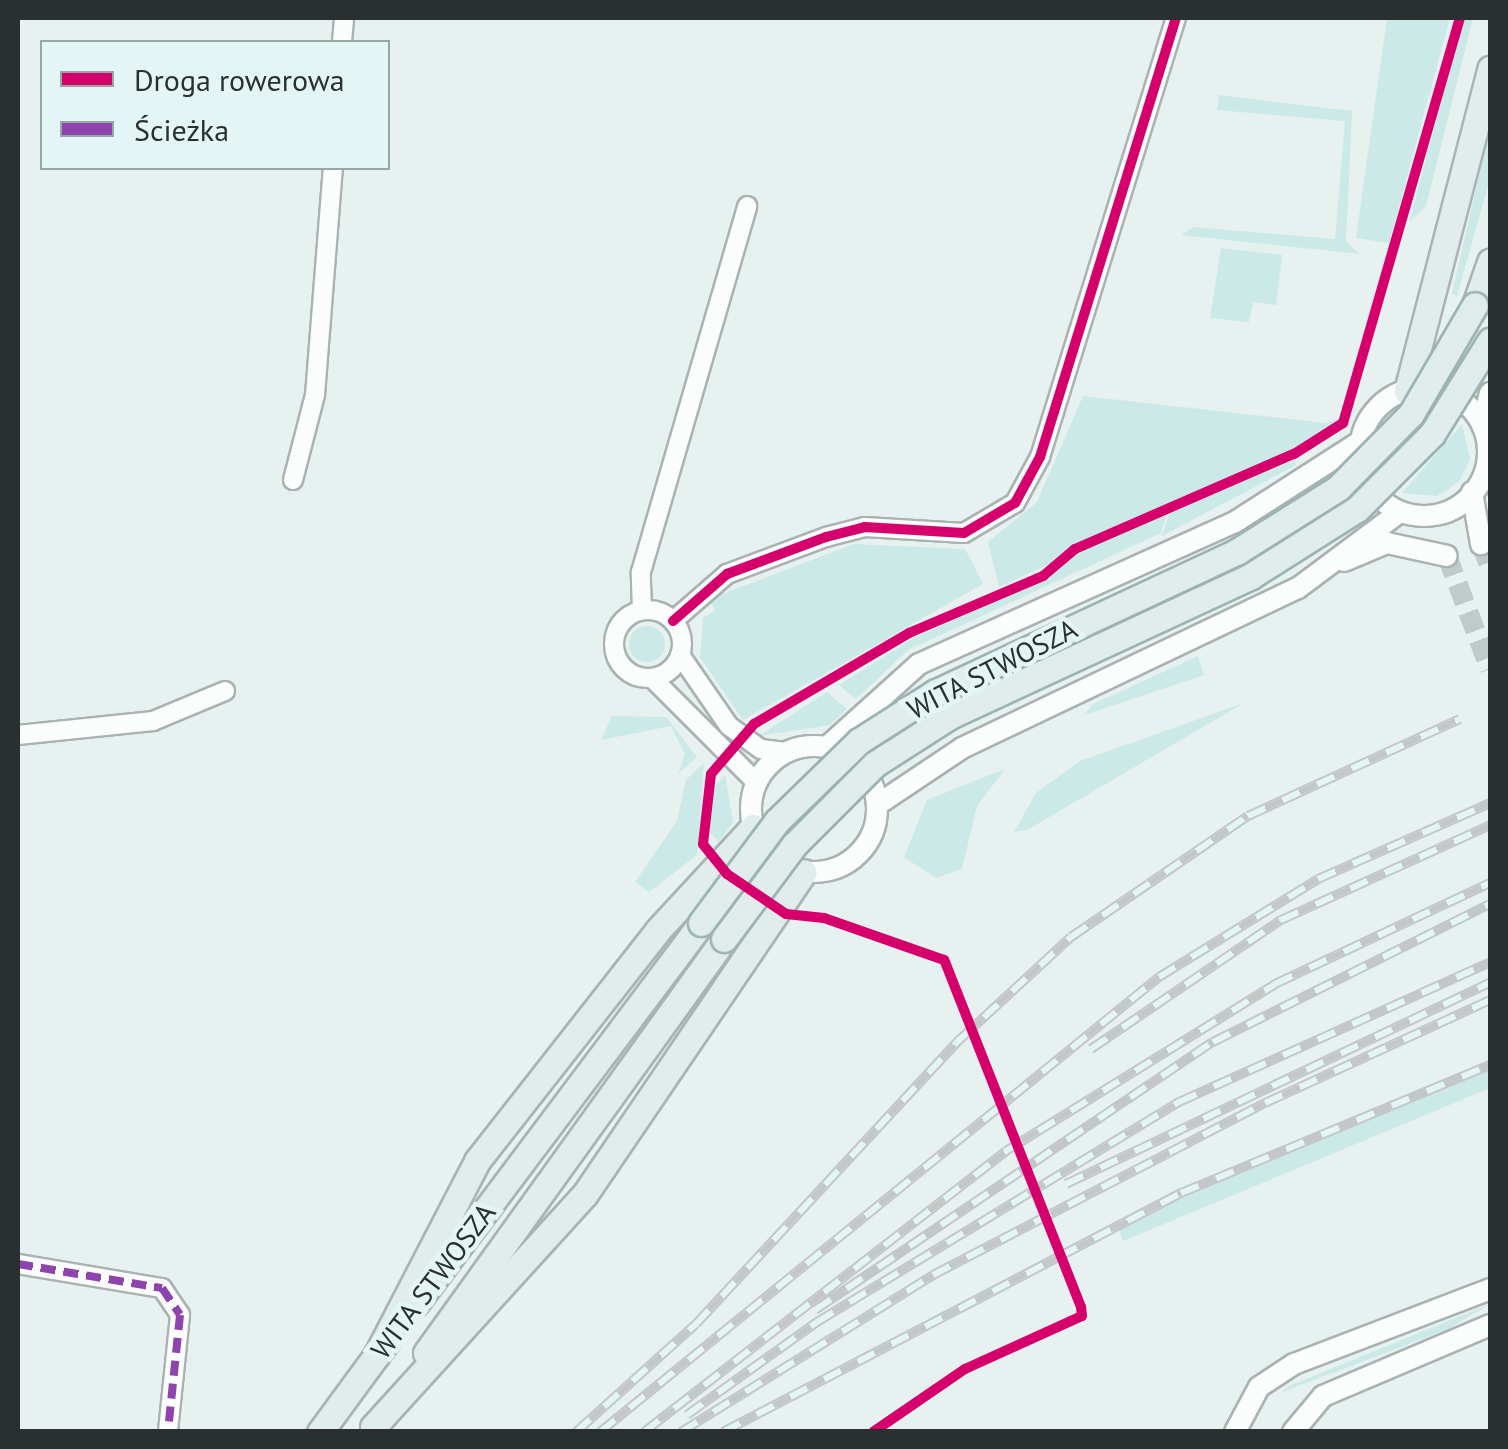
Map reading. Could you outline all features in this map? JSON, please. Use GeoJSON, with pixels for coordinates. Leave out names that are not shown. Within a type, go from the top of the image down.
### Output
{"type":"FeatureCollection","features":[{"type":"Feature","properties":{"kind":"main road"},"geometry":{"type":"LineString","coordinates":[[1407,391],[1490,69]]}},
{"type":"Feature","properties":{"kind":"main road","name":"WITA STWOSZA"},"geometry":{"type":"LineString","coordinates":[[320,1432],[778,821],[859,742],[936,692],[1238,551],[1338,488],[1411,414],[1475,305],[1490,262]]}},
{"type":"Feature","properties":{"kind":"main road","name":"WITA STWOSZA"},"geometry":{"type":"LineString","coordinates":[[371,1429],[794,845],[875,764],[950,716],[1263,570],[1356,509],[1432,434],[1490,341]]}},
{"type":"Feature","properties":{"kind":"main road"},"geometry":{"type":"LineString","coordinates":[[376,1356],[477,1161],[683,899],[753,827]]}},
{"type":"Feature","properties":{"kind":"main road"},"geometry":{"type":"LineString","coordinates":[[371,1429],[584,1194],[804,872]]}},
{"type":"Feature","properties":{"kind":"street"},"geometry":{"type":"LineString","coordinates":[[673,621],[727,574],[826,537],[865,527],[964,533],[1016,503],[1040,458],[1176,18]]}},
{"type":"Feature","properties":{"kind":"street"},"geometry":{"type":"LineString","coordinates":[[293,480],[315,395],[333,170]]}},
{"type":"Feature","properties":{"kind":"street"},"geometry":{"type":"LineString","coordinates":[[642,610],[641,572],[747,206]]}},
{"type":"Feature","properties":{"kind":"street"},"geometry":{"type":"LineString","coordinates":[[1328,570],[1387,543],[1447,556],[1410,514],[1367,480],[1361,440],[1381,405],[1407,391],[1456,396],[1482,428]]}},
{"type":"Feature","properties":{"kind":"street"},"geometry":{"type":"LineString","coordinates":[[1410,514],[1447,511],[1472,492],[1486,469],[1482,428],[1490,393]]}},
{"type":"Feature","properties":{"kind":"street","name":"WITA STWOSZA"},"geometry":{"type":"LineString","coordinates":[[827,748],[918,664],[1235,522],[1361,440]]}},
{"type":"Feature","properties":{"kind":"street"},"geometry":{"type":"LineString","coordinates":[[1472,492],[1481,544]]}},
{"type":"Feature","properties":{"kind":"street","name":"WITA STWOSZA"},"geometry":{"type":"LineString","coordinates":[[877,805],[962,748],[1328,570],[1410,514]]}},
{"type":"Feature","properties":{"kind":"street"},"geometry":{"type":"LineString","coordinates":[[642,610],[673,621]]}},
{"type":"Feature","properties":{"kind":"street"},"geometry":{"type":"LineString","coordinates":[[642,610],[620,624],[614,650],[627,672],[653,679],[757,783]]}},
{"type":"Feature","properties":{"kind":"street"},"geometry":{"type":"LineString","coordinates":[[673,621],[680,655],[729,726],[761,749],[786,752],[827,748],[862,768],[877,805],[862,851],[833,870],[804,872],[772,856],[753,827],[757,783],[786,752]]}},
{"type":"Feature","properties":{"kind":"street"},"geometry":{"type":"LineString","coordinates":[[653,679],[680,655]]}},
{"type":"Feature","properties":{"kind":"street"},"geometry":{"type":"LineString","coordinates":[[18,735],[153,721],[225,690]]}},
{"type":"Feature","properties":{"kind":"street"},"geometry":{"type":"LineString","coordinates":[[18,1264],[162,1288],[180,1316],[168,1432]]}},
{"type":"Feature","properties":{"kind":"street"},"geometry":{"type":"LineString","coordinates":[[1235,1432],[1260,1387],[1294,1364],[1490,1289]]}},
{"type":"Feature","properties":{"kind":"street"},"geometry":{"type":"LineString","coordinates":[[1293,1432],[1323,1396],[1490,1325]]}},
{"type":"Feature","properties":{"kind":"shaded area"},"geometry":{"type":"Polygon","coordinates":[[[1387,18],[1450,18],[1389,243],[1356,238],[1387,18]]]}},
{"type":"Feature","properties":{"kind":"shaded area"},"geometry":{"type":"Polygon","coordinates":[[[1464,18],[1473,18],[1426,206],[1409,222],[1464,18]]]}},
{"type":"Feature","properties":{"kind":"shaded area"},"geometry":{"type":"Polygon","coordinates":[[[1219,95],[1352,111],[1346,242],[1360,254],[1181,235],[1194,227],[1335,239],[1345,121],[1217,110],[1219,95]]]}},
{"type":"Feature","properties":{"kind":"shaded area"},"geometry":{"type":"Polygon","coordinates":[[[1490,127],[1490,179],[1457,296],[1452,294],[1490,127]]]}},
{"type":"Feature","properties":{"kind":"shaded area"},"geometry":{"type":"Polygon","coordinates":[[[1221,248],[1282,255],[1276,305],[1253,302],[1249,322],[1210,318],[1221,248]]]}},
{"type":"Feature","properties":{"kind":"shaded area"},"geometry":{"type":"Polygon","coordinates":[[[1083,396],[1327,423],[1341,418],[1295,450],[999,587],[988,542],[1037,502],[1083,396]]]}},
{"type":"Feature","properties":{"kind":"shaded area"},"geometry":{"type":"Polygon","coordinates":[[[1462,424],[1470,459],[1459,482],[1437,496],[1402,493],[1462,424]]]}},
{"type":"Feature","properties":{"kind":"shaded area"},"geometry":{"type":"Polygon","coordinates":[[[1294,460],[1296,465],[1162,536],[1169,514],[1294,460]]]}},
{"type":"Feature","properties":{"kind":"shaded area"},"geometry":{"type":"Polygon","coordinates":[[[1167,514],[1161,533],[908,650],[856,699],[839,685],[912,639],[1049,577],[1077,551],[1167,514]]]}},
{"type":"Feature","properties":{"kind":"shaded area"},"geometry":{"type":"Polygon","coordinates":[[[854,544],[965,549],[983,584],[743,720],[700,657],[703,618],[715,610],[709,599],[854,544]]]}},
{"type":"Feature","properties":{"kind":"shaded area"},"geometry":{"type":"Polygon","coordinates":[[[647,626],[660,631],[665,644],[660,657],[647,662],[634,657],[629,644],[634,631],[647,626]]]}},
{"type":"Feature","properties":{"kind":"shaded area"},"geometry":{"type":"Polygon","coordinates":[[[1198,656],[1204,675],[1084,715],[1093,704],[1198,656]]]}},
{"type":"Feature","properties":{"kind":"shaded area"},"geometry":{"type":"Polygon","coordinates":[[[827,692],[847,709],[830,725],[759,736],[827,692]]]}},
{"type":"Feature","properties":{"kind":"shaded area"},"geometry":{"type":"Polygon","coordinates":[[[1244,703],[1027,830],[1014,832],[1036,793],[1080,761],[1244,703]]]}},
{"type":"Feature","properties":{"kind":"shaded area"},"geometry":{"type":"Polygon","coordinates":[[[612,716],[666,717],[697,757],[678,774],[685,754],[671,726],[601,740],[612,716]]]}},
{"type":"Feature","properties":{"kind":"shaded area"},"geometry":{"type":"Polygon","coordinates":[[[704,763],[697,855],[649,892],[635,882],[677,821],[686,780],[704,763]]]}},
{"type":"Feature","properties":{"kind":"shaded area"},"geometry":{"type":"Polygon","coordinates":[[[1005,769],[977,806],[962,869],[936,878],[904,857],[927,800],[1005,769]]]}},
{"type":"Feature","properties":{"kind":"shaded area"},"geometry":{"type":"Polygon","coordinates":[[[725,775],[733,822],[719,842],[709,832],[714,788],[725,775]]]}},
{"type":"Feature","properties":{"kind":"shaded area"},"geometry":{"type":"Polygon","coordinates":[[[1490,1070],[1490,1088],[1123,1241],[1119,1229],[1196,1191],[1490,1070]]]}},
{"type":"Feature","properties":{"kind":"shaded area"},"geometry":{"type":"Polygon","coordinates":[[[1490,1304],[1448,1329],[1280,1393],[1289,1386],[1490,1304]]]}},
{"type":"Feature","properties":{"kind":"tunnel"},"geometry":{"type":"LineString","coordinates":[[1481,544],[1490,567]]}},
{"type":"Feature","properties":{"kind":"tunnel"},"geometry":{"type":"LineString","coordinates":[[1447,556],[1490,669]]}},
{"type":"Feature","properties":{"kind":"railway"},"geometry":{"type":"LineString","coordinates":[[576,1432],[696,1324],[956,1043],[1071,937],[1248,816],[1460,719]]}},
{"type":"Feature","properties":{"kind":"railway"},"geometry":{"type":"LineString","coordinates":[[600,1432],[1159,977],[1318,879],[1490,803]]}},
{"type":"Feature","properties":{"kind":"railway"},"geometry":{"type":"LineString","coordinates":[[1091,1049],[1281,920],[1490,825]]}},
{"type":"Feature","properties":{"kind":"railway"},"geometry":{"type":"LineString","coordinates":[[644,1432],[1006,1151],[1275,984],[1490,883]]}},
{"type":"Feature","properties":{"kind":"railway"},"geometry":{"type":"LineString","coordinates":[[815,1310],[1213,1042],[1490,904]]}},
{"type":"Feature","properties":{"kind":"railway"},"geometry":{"type":"LineString","coordinates":[[687,1415],[817,1322],[1179,1102],[1490,962]]}},
{"type":"Feature","properties":{"kind":"railway"},"geometry":{"type":"LineString","coordinates":[[1066,1184],[1490,983]]}},
{"type":"Feature","properties":{"kind":"railway"},"geometry":{"type":"LineString","coordinates":[[681,1432],[933,1275],[1265,1103],[1490,1000]]}},
{"type":"Feature","properties":{"kind":"railway"},"geometry":{"type":"LineString","coordinates":[[723,1432],[1181,1193],[1490,1065]]}},
{"type":"Feature","properties":{"kind":"marked path"},"geometry":{"type":"LineString","coordinates":[[18,1264],[162,1288],[180,1315],[168,1432]]}},
{"type":"Feature","properties":{"kind":"cycle path"},"geometry":{"type":"LineString","coordinates":[[673,621],[727,574],[826,537],[865,527],[964,533],[1015,503],[1040,457],[1176,18]]}},
{"type":"Feature","properties":{"kind":"cycle path"},"geometry":{"type":"LineString","coordinates":[[873,1432],[965,1369],[1082,1316],[1081,1307],[944,960],[824,918],[786,914],[727,874],[703,844],[711,774],[754,724],[909,633],[1043,576],[1075,549],[1294,454],[1343,423],[1460,18]]}}]}
